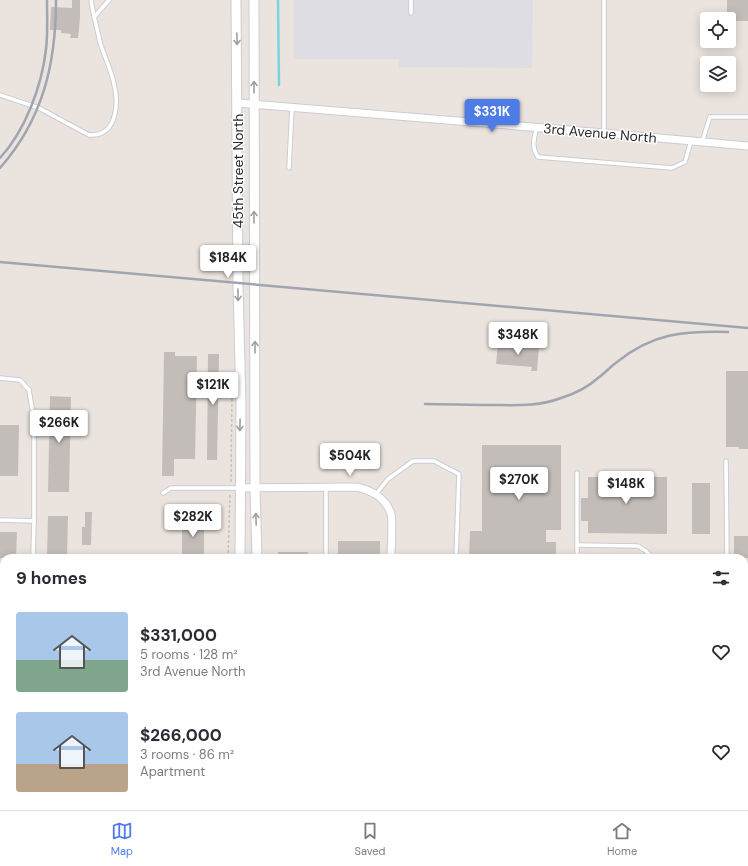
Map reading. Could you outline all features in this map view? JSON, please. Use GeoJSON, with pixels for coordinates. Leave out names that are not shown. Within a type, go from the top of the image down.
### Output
{"type":"FeatureCollection","features":[{"type":"Feature","properties":{"kind":"main road","name":"45th Street North"},"geometry":{"type":"LineString","coordinates":[[236,0],[238,103],[238,286],[241,406],[239,488],[240,554]]}},
{"type":"Feature","properties":{"kind":"main road","name":"45th Street North"},"geometry":{"type":"LineString","coordinates":[[254,0],[255,488],[257,554]]}},
{"type":"Feature","properties":{"kind":"street","name":"3rd Avenue North"},"geometry":{"type":"LineString","coordinates":[[238,103],[537,127],[748,146]]}},
{"type":"Feature","properties":{"kind":"street"},"geometry":{"type":"LineString","coordinates":[[239,488],[356,487],[365,489],[376,494],[386,505],[391,515],[391,554]]}},
{"type":"Feature","properties":{"kind":"lane"},"geometry":{"type":"LineString","coordinates":[[0,95],[39,108],[89,135],[95,135],[107,130],[114,119],[116,97],[90,0]]}},
{"type":"Feature","properties":{"kind":"lane"},"geometry":{"type":"LineString","coordinates":[[94,17],[109,0]]}},
{"type":"Feature","properties":{"kind":"lane"},"geometry":{"type":"LineString","coordinates":[[411,0],[411,13]]}},
{"type":"Feature","properties":{"kind":"lane"},"geometry":{"type":"LineString","coordinates":[[604,0],[604,133]]}},
{"type":"Feature","properties":{"kind":"lane"},"geometry":{"type":"LineString","coordinates":[[289,168],[292,107]]}},
{"type":"Feature","properties":{"kind":"lane"},"geometry":{"type":"LineString","coordinates":[[702,142],[710,117],[748,117]]}},
{"type":"Feature","properties":{"kind":"lane"},"geometry":{"type":"LineString","coordinates":[[537,127],[533,141],[534,151],[538,157],[672,168],[685,162],[692,141]]}},
{"type":"Feature","properties":{"kind":"lane"},"geometry":{"type":"LineString","coordinates":[[0,378],[20,380],[29,390],[34,420],[33,554]]}},
{"type":"Feature","properties":{"kind":"lane"},"geometry":{"type":"LineString","coordinates":[[376,494],[388,479],[413,461],[434,461],[459,474],[456,554]]}},
{"type":"Feature","properties":{"kind":"lane"},"geometry":{"type":"LineString","coordinates":[[726,461],[727,554]]}},
{"type":"Feature","properties":{"kind":"lane"},"geometry":{"type":"LineString","coordinates":[[577,473],[577,554]]}},
{"type":"Feature","properties":{"kind":"lane"},"geometry":{"type":"LineString","coordinates":[[326,487],[326,554]]}},
{"type":"Feature","properties":{"kind":"lane"},"geometry":{"type":"LineString","coordinates":[[163,493],[171,488],[239,488]]}},
{"type":"Feature","properties":{"kind":"lane"},"geometry":{"type":"LineString","coordinates":[[0,520],[34,521]]}},
{"type":"Feature","properties":{"kind":"lane"},"geometry":{"type":"LineString","coordinates":[[577,545],[638,546],[649,554]]}},
{"type":"Feature","properties":{"kind":"path"},"geometry":{"type":"LineString","coordinates":[[228,554],[230,497]]}},
{"type":"Feature","properties":{"kind":"shaded area"},"geometry":{"type":"Polygon","coordinates":[[[294,0],[533,0],[532,68],[399,67],[399,59],[294,59],[294,0]]]}},
{"type":"Feature","properties":{"kind":"building"},"geometry":{"type":"Polygon","coordinates":[[[72,0],[80,0],[78,38],[70,38],[71,34],[61,33],[61,30],[50,30],[51,7],[72,8],[72,0]]]}},
{"type":"Feature","properties":{"kind":"building"},"geometry":{"type":"Polygon","coordinates":[[[727,0],[748,0],[748,21],[736,21],[736,12],[727,12],[727,0]]]}},
{"type":"Feature","properties":{"kind":"building"},"geometry":{"type":"Polygon","coordinates":[[[498,344],[539,347],[537,371],[531,371],[532,367],[496,364],[498,344]]]}},
{"type":"Feature","properties":{"kind":"building"},"geometry":{"type":"Polygon","coordinates":[[[164,352],[175,352],[175,356],[197,356],[195,459],[174,459],[174,476],[162,476],[164,352]]]}},
{"type":"Feature","properties":{"kind":"building"},"geometry":{"type":"Polygon","coordinates":[[[208,354],[219,354],[217,460],[207,460],[208,354]]]}},
{"type":"Feature","properties":{"kind":"building"},"geometry":{"type":"Polygon","coordinates":[[[726,371],[748,371],[748,449],[726,447],[726,371]]]}},
{"type":"Feature","properties":{"kind":"building"},"geometry":{"type":"Polygon","coordinates":[[[50,396],[71,397],[69,492],[48,492],[50,396]]]}},
{"type":"Feature","properties":{"kind":"building"},"geometry":{"type":"Polygon","coordinates":[[[0,425],[19,425],[18,476],[0,476],[0,425]]]}},
{"type":"Feature","properties":{"kind":"building"},"geometry":{"type":"Polygon","coordinates":[[[482,445],[561,445],[561,530],[546,530],[546,542],[556,542],[556,554],[469,554],[470,531],[482,531],[482,445]]]}},
{"type":"Feature","properties":{"kind":"building"},"geometry":{"type":"Polygon","coordinates":[[[588,477],[667,477],[667,534],[588,533],[588,521],[581,521],[581,498],[588,498],[588,477]]]}},
{"type":"Feature","properties":{"kind":"building"},"geometry":{"type":"Polygon","coordinates":[[[692,483],[710,483],[710,534],[692,534],[692,483]]]}},
{"type":"Feature","properties":{"kind":"building"},"geometry":{"type":"Polygon","coordinates":[[[85,512],[92,512],[91,545],[82,545],[82,527],[85,527],[85,512]]]}},
{"type":"Feature","properties":{"kind":"building"},"geometry":{"type":"Polygon","coordinates":[[[48,516],[68,516],[67,554],[47,554],[48,516]]]}},
{"type":"Feature","properties":{"kind":"building"},"geometry":{"type":"Polygon","coordinates":[[[182,517],[204,517],[204,554],[182,554],[182,517]]]}},
{"type":"Feature","properties":{"kind":"building"},"geometry":{"type":"Polygon","coordinates":[[[0,532],[17,532],[16,554],[0,554],[0,532]]]}},
{"type":"Feature","properties":{"kind":"building"},"geometry":{"type":"Polygon","coordinates":[[[734,536],[748,536],[748,554],[734,554],[734,536]]]}},
{"type":"Feature","properties":{"kind":"building"},"geometry":{"type":"Polygon","coordinates":[[[338,541],[380,541],[380,554],[338,554],[338,541]]]}},
{"type":"Feature","properties":{"kind":"building"},"geometry":{"type":"Polygon","coordinates":[[[278,552],[308,552],[308,554],[278,554],[278,552]]]}},
{"type":"Feature","properties":{"kind":"waterway"},"geometry":{"type":"LineString","coordinates":[[278,0],[279,85]]}},
{"type":"Feature","properties":{"kind":"railway"},"geometry":{"type":"LineString","coordinates":[[0,158],[17,135],[31,107],[41,78],[46,49],[47,0]]}},
{"type":"Feature","properties":{"kind":"railway"},"geometry":{"type":"LineString","coordinates":[[0,168],[15,149],[27,130],[37,110],[44,90],[50,68],[53,46],[56,0]]}},
{"type":"Feature","properties":{"kind":"railway"},"geometry":{"type":"LineString","coordinates":[[0,262],[748,328]]}},
{"type":"Feature","properties":{"kind":"railway"},"geometry":{"type":"LineString","coordinates":[[425,404],[516,405],[552,401],[585,387],[630,352],[643,345],[683,333],[728,332]]}}]}
